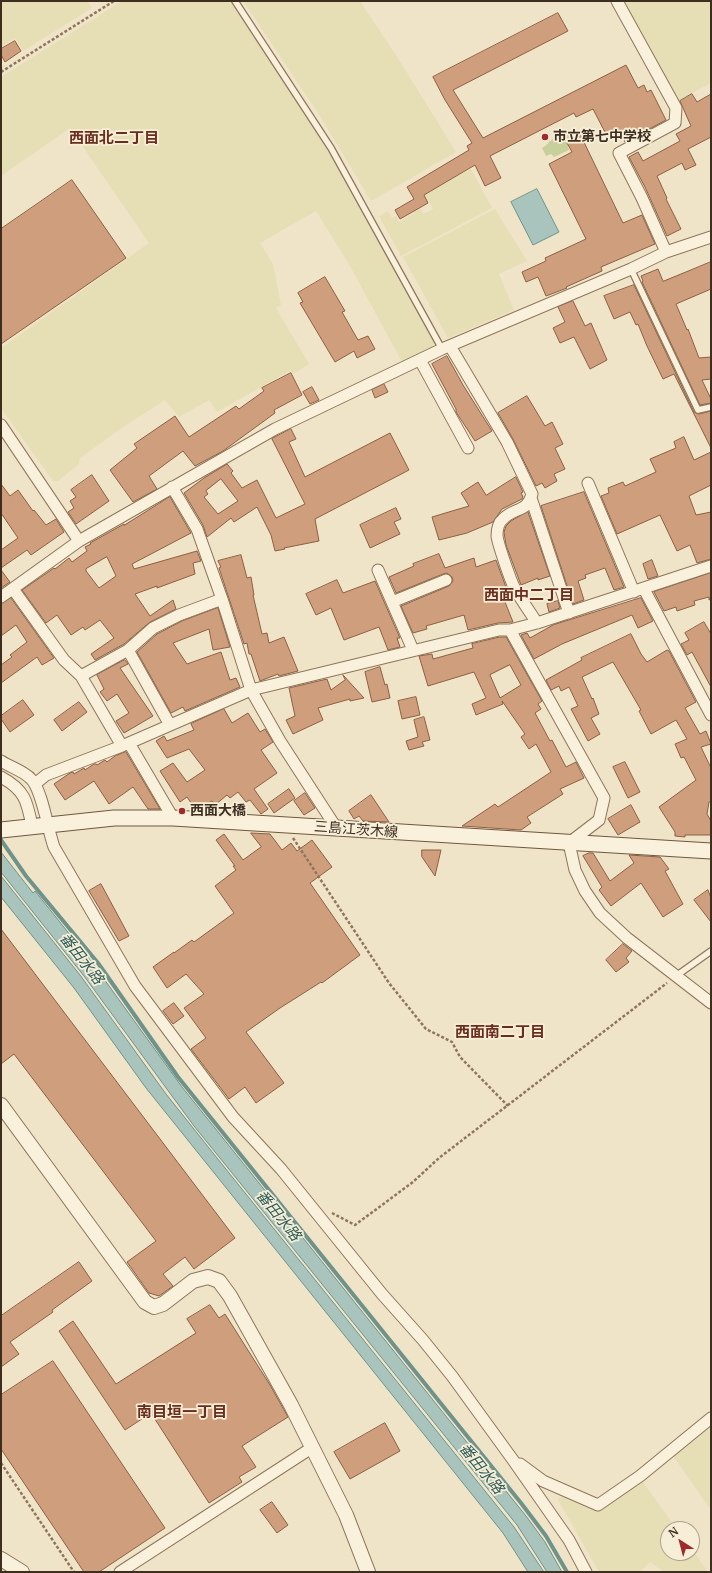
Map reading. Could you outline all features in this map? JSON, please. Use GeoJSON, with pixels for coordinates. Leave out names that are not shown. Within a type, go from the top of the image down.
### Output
{"type":"FeatureCollection","features":[{"type":"Feature","properties":{"kind":"main road","name":"三島江茨木線"},"geometry":{"type":"LineString","coordinates":[[4,830],[114,818],[173,818],[711,851]]}},
{"type":"Feature","properties":{"kind":"street"},"geometry":{"type":"LineString","coordinates":[[617,1],[676,108],[675,123],[619,153],[642,198],[666,252]]}},
{"type":"Feature","properties":{"kind":"street"},"geometry":{"type":"LineString","coordinates":[[1,597],[79,541],[275,429],[446,348],[631,269],[666,252],[711,237]]}},
{"type":"Feature","properties":{"kind":"street"},"geometry":{"type":"LineString","coordinates":[[446,348],[507,442],[532,494],[531,498],[569,613]]}},
{"type":"Feature","properties":{"kind":"street"},"geometry":{"type":"LineString","coordinates":[[420,360],[468,448]]}},
{"type":"Feature","properties":{"kind":"street"},"geometry":{"type":"LineString","coordinates":[[1,425],[79,541]]}},
{"type":"Feature","properties":{"kind":"street"},"geometry":{"type":"LineString","coordinates":[[588,483],[639,590],[711,715]]}},
{"type":"Feature","properties":{"kind":"street"},"geometry":{"type":"LineString","coordinates":[[172,487],[197,529],[222,599],[251,690],[280,740],[337,828]]}},
{"type":"Feature","properties":{"kind":"street"},"geometry":{"type":"LineString","coordinates":[[531,498],[530,502],[524,507],[502,519],[498,527],[497,537],[514,588],[537,623]]}},
{"type":"Feature","properties":{"kind":"street"},"geometry":{"type":"LineString","coordinates":[[36,784],[46,775],[126,744],[251,690],[374,661],[413,650],[499,630],[510,630],[537,623],[711,566]]}},
{"type":"Feature","properties":{"kind":"street"},"geometry":{"type":"LineString","coordinates":[[378,570],[413,650]]}},
{"type":"Feature","properties":{"kind":"street"},"geometry":{"type":"LineString","coordinates":[[392,602],[446,580]]}},
{"type":"Feature","properties":{"kind":"street"},"geometry":{"type":"LineString","coordinates":[[13,589],[64,660],[81,676],[173,818]]}},
{"type":"Feature","properties":{"kind":"street"},"geometry":{"type":"LineString","coordinates":[[81,676],[128,650],[153,628],[179,615],[222,599]]}},
{"type":"Feature","properties":{"kind":"street"},"geometry":{"type":"LineString","coordinates":[[510,630],[604,798],[599,820],[569,843],[575,870],[585,891],[600,913],[627,938],[711,1003]]}},
{"type":"Feature","properties":{"kind":"street"},"geometry":{"type":"LineString","coordinates":[[128,650],[170,725]]}},
{"type":"Feature","properties":{"kind":"street"},"geometry":{"type":"LineString","coordinates":[[1,762],[30,778],[36,784],[54,846],[135,986],[233,1117],[281,1169],[382,1294],[424,1340],[452,1376],[569,1540],[586,1572]]}},
{"type":"Feature","properties":{"kind":"street"},"geometry":{"type":"LineString","coordinates":[[1,777],[18,788],[28,804],[32,826]]}},
{"type":"Feature","properties":{"kind":"street"},"geometry":{"type":"LineString","coordinates":[[1,1105],[145,1302],[154,1307],[163,1304],[193,1281],[208,1277],[219,1281],[234,1303],[292,1405],[346,1515],[368,1572]]}},
{"type":"Feature","properties":{"kind":"street"},"geometry":{"type":"LineString","coordinates":[[513,1460],[543,1481],[598,1505],[640,1476],[711,1418]]}},
{"type":"Feature","properties":{"kind":"street"},"geometry":{"type":"LineString","coordinates":[[127,1570],[313,1448]]}},
{"type":"Feature","properties":{"kind":"street"},"geometry":{"type":"LineString","coordinates":[[1,1559],[22,1572]]}},
{"type":"Feature","properties":{"kind":"lane"},"geometry":{"type":"LineString","coordinates":[[235,1],[331,148],[446,348]]}},
{"type":"Feature","properties":{"kind":"lane"},"geometry":{"type":"LineString","coordinates":[[631,269],[698,410],[711,407]]}},
{"type":"Feature","properties":{"kind":"lane"},"geometry":{"type":"LineString","coordinates":[[675,976],[711,951]]}},
{"type":"Feature","properties":{"kind":"path"},"geometry":{"type":"LineString","coordinates":[[1,72],[114,1]]}},
{"type":"Feature","properties":{"kind":"path"},"geometry":{"type":"LineString","coordinates":[[284,825],[389,983],[426,1029],[452,1042],[460,1057],[508,1106]]}},
{"type":"Feature","properties":{"kind":"path"},"geometry":{"type":"LineString","coordinates":[[330,1211],[356,1225],[413,1182],[439,1158],[675,976]]}},
{"type":"Feature","properties":{"kind":"path"},"geometry":{"type":"LineString","coordinates":[[1,1463],[74,1572]]}},
{"type":"Feature","properties":{"kind":"shaded area"},"geometry":{"type":"Polygon","coordinates":[[[1,1],[87,1],[92,8],[23,51],[15,38],[1,47],[1,1]]]}},
{"type":"Feature","properties":{"kind":"shaded area"},"geometry":{"type":"Polygon","coordinates":[[[122,1],[230,1],[311,122],[364,212],[435,342],[433,348],[402,362],[350,266],[316,211],[260,243],[273,264],[281,305],[276,308],[309,364],[293,374],[291,370],[217,412],[209,400],[179,417],[165,400],[123,427],[80,458],[79,464],[58,481],[53,481],[1,408],[1,348],[149,243],[70,128],[1,176],[1,77],[122,1]]]}},
{"type":"Feature","properties":{"kind":"shaded area"},"geometry":{"type":"Polygon","coordinates":[[[243,1],[360,1],[401,63],[456,152],[371,201],[320,116],[243,1]]]}},
{"type":"Feature","properties":{"kind":"shaded area"},"geometry":{"type":"Polygon","coordinates":[[[623,1],[711,1],[711,83],[677,101],[623,1]]]}},
{"type":"Feature","properties":{"kind":"shaded area"},"geometry":{"type":"Polygon","coordinates":[[[471,169],[492,208],[401,256],[379,216],[388,211],[392,218],[396,216],[399,222],[414,213],[409,204],[416,200],[423,214],[433,209],[425,194],[471,169]]]}},
{"type":"Feature","properties":{"kind":"shaded area"},"geometry":{"type":"Polygon","coordinates":[[[495,209],[527,261],[499,274],[514,310],[448,338],[403,257],[495,209]]]}},
{"type":"Feature","properties":{"kind":"shaded area"},"geometry":{"type":"Polygon","coordinates":[[[711,1423],[711,1510],[673,1456],[711,1423]]]}},
{"type":"Feature","properties":{"kind":"shaded area"},"geometry":{"type":"Polygon","coordinates":[[[642,1481],[671,1521],[660,1521],[660,1561],[700,1560],[708,1572],[664,1572],[650,1562],[640,1572],[599,1572],[558,1500],[562,1495],[600,1511],[642,1481]]]}},
{"type":"Feature","properties":{"kind":"green space"},"geometry":{"type":"Polygon","coordinates":[[[576,134],[580,136],[567,142],[569,150],[554,157],[551,154],[546,156],[542,148],[550,141],[559,136],[576,134]]]}},
{"type":"Feature","properties":{"kind":"water"},"geometry":{"type":"Polygon","coordinates":[[[537,189],[559,232],[533,245],[511,202],[537,189]]]}},
{"type":"Feature","properties":{"kind":"water","name":"番田水路"},"geometry":{"type":"Polygon","coordinates":[[[1,852],[33,893],[35,891],[91,961],[182,1087],[526,1516],[545,1542],[562,1572],[547,1572],[517,1525],[194,1126],[84,976],[1,872],[1,852]]]}},
{"type":"Feature","properties":{"kind":"water"},"geometry":{"type":"Polygon","coordinates":[[[1,876],[80,975],[166,1094],[514,1527],[544,1572],[528,1572],[503,1533],[146,1088],[74,988],[1,897],[1,876]]]}},
{"type":"Feature","properties":{"kind":"building"},"geometry":{"type":"Polygon","coordinates":[[[558,13],[568,31],[453,90],[483,138],[626,65],[638,88],[644,85],[647,92],[651,90],[666,120],[625,142],[621,133],[609,140],[593,109],[576,117],[574,113],[490,156],[501,178],[485,186],[475,165],[424,195],[428,203],[400,219],[395,210],[414,199],[407,187],[469,150],[467,146],[472,143],[445,100],[433,77],[558,13]]]}},
{"type":"Feature","properties":{"kind":"building"},"geometry":{"type":"Polygon","coordinates":[[[15,41],[21,51],[5,62],[1,55],[1,49],[15,41]]]}},
{"type":"Feature","properties":{"kind":"building"},"geometry":{"type":"Polygon","coordinates":[[[692,94],[697,102],[711,94],[711,137],[688,149],[696,165],[685,170],[682,163],[657,176],[667,198],[666,199],[681,229],[667,236],[645,187],[629,157],[638,152],[643,161],[680,141],[676,134],[691,126],[680,101],[692,94]]]}},
{"type":"Feature","properties":{"kind":"building"},"geometry":{"type":"Polygon","coordinates":[[[581,136],[623,223],[642,215],[655,244],[601,267],[602,271],[566,287],[567,288],[546,296],[538,277],[526,282],[522,272],[546,261],[545,258],[586,239],[549,164],[572,152],[567,143],[581,136]]]}},
{"type":"Feature","properties":{"kind":"building"},"geometry":{"type":"Polygon","coordinates":[[[72,180],[126,258],[1,344],[1,229],[72,180]]]}},
{"type":"Feature","properties":{"kind":"building"},"geometry":{"type":"Polygon","coordinates":[[[711,262],[711,289],[676,304],[687,330],[688,329],[699,358],[711,357],[711,379],[702,380],[711,399],[711,403],[700,405],[642,282],[641,276],[658,269],[663,281],[711,262]]]}},
{"type":"Feature","properties":{"kind":"building"},"geometry":{"type":"Polygon","coordinates":[[[325,277],[345,311],[342,312],[358,340],[368,336],[375,349],[357,358],[354,351],[335,362],[300,303],[303,302],[298,293],[325,277]]]}},
{"type":"Feature","properties":{"kind":"building"},"geometry":{"type":"Polygon","coordinates":[[[634,285],[694,412],[699,414],[711,411],[711,448],[674,374],[663,379],[638,324],[636,325],[630,312],[614,319],[604,296],[634,285]]]}},
{"type":"Feature","properties":{"kind":"building"},"geometry":{"type":"Polygon","coordinates":[[[573,301],[585,326],[591,323],[607,360],[590,369],[574,337],[560,343],[553,328],[565,322],[558,307],[573,301]]]}},
{"type":"Feature","properties":{"kind":"building"},"geometry":{"type":"Polygon","coordinates":[[[447,356],[463,385],[492,431],[475,441],[456,412],[456,409],[432,364],[447,356]]]}},
{"type":"Feature","properties":{"kind":"building"},"geometry":{"type":"Polygon","coordinates":[[[291,373],[302,395],[274,410],[275,413],[223,451],[195,466],[183,451],[149,476],[157,489],[133,502],[110,470],[137,448],[134,444],[175,416],[189,437],[236,406],[239,409],[264,391],[262,388],[291,373]]]}},
{"type":"Feature","properties":{"kind":"building"},"geometry":{"type":"Polygon","coordinates":[[[384,384],[388,392],[375,398],[372,390],[384,384]]]}},
{"type":"Feature","properties":{"kind":"building"},"geometry":{"type":"Polygon","coordinates":[[[312,387],[319,400],[310,404],[303,392],[312,387]]]}},
{"type":"Feature","properties":{"kind":"building"},"geometry":{"type":"Polygon","coordinates":[[[527,396],[545,426],[552,422],[563,444],[555,448],[565,469],[554,474],[557,481],[545,488],[542,483],[536,486],[513,439],[498,413],[527,396]]]}},
{"type":"Feature","properties":{"kind":"building"},"geometry":{"type":"Polygon","coordinates":[[[291,429],[296,439],[289,442],[305,477],[390,433],[409,470],[315,519],[319,541],[275,551],[271,535],[257,507],[234,522],[231,518],[207,537],[203,525],[184,493],[204,478],[227,464],[233,471],[231,473],[242,488],[257,480],[276,518],[305,504],[272,439],[291,429]],[[221,479],[206,491],[208,494],[204,497],[218,514],[238,501],[221,479]]]}},
{"type":"Feature","properties":{"kind":"building"},"geometry":{"type":"Polygon","coordinates":[[[684,437],[694,460],[711,452],[711,485],[689,496],[696,515],[711,512],[711,559],[697,563],[690,545],[677,551],[660,515],[617,534],[601,496],[609,493],[608,488],[623,482],[625,486],[656,472],[650,459],[676,448],[674,442],[684,437]]]}},
{"type":"Feature","properties":{"kind":"building"},"geometry":{"type":"Polygon","coordinates":[[[92,475],[109,501],[76,524],[68,512],[74,508],[70,501],[76,497],[71,490],[92,475]]]}},
{"type":"Feature","properties":{"kind":"building"},"geometry":{"type":"Polygon","coordinates":[[[516,477],[523,492],[521,493],[523,497],[522,499],[502,509],[493,522],[467,533],[439,540],[432,517],[469,506],[461,493],[478,482],[486,495],[516,477]]]}},
{"type":"Feature","properties":{"kind":"building"},"geometry":{"type":"Polygon","coordinates":[[[1,484],[10,496],[18,490],[33,511],[34,510],[46,525],[56,519],[64,532],[31,555],[27,550],[1,568],[1,550],[18,538],[1,513],[1,484]]]}},
{"type":"Feature","properties":{"kind":"building"},"geometry":{"type":"Polygon","coordinates":[[[584,492],[624,587],[614,590],[605,568],[585,575],[586,578],[578,581],[584,600],[573,604],[541,506],[584,492]]]}},
{"type":"Feature","properties":{"kind":"building"},"geometry":{"type":"Polygon","coordinates":[[[170,497],[191,533],[132,564],[134,569],[197,551],[201,561],[193,563],[195,574],[157,588],[157,586],[135,594],[150,616],[173,600],[176,609],[150,622],[124,644],[95,660],[91,654],[114,638],[100,620],[85,630],[83,627],[71,635],[57,615],[46,623],[22,590],[54,568],[55,569],[69,558],[72,562],[87,551],[85,547],[91,544],[90,543],[124,525],[170,497]],[[107,557],[86,569],[99,588],[116,576],[107,557]]]}},
{"type":"Feature","properties":{"kind":"building"},"geometry":{"type":"Polygon","coordinates":[[[396,508],[401,519],[394,522],[400,534],[370,548],[360,525],[396,508]]]}},
{"type":"Feature","properties":{"kind":"building"},"geometry":{"type":"Polygon","coordinates":[[[528,512],[550,576],[538,580],[538,578],[521,585],[506,545],[504,532],[506,526],[511,521],[528,512]]]}},
{"type":"Feature","properties":{"kind":"building"},"geometry":{"type":"Polygon","coordinates":[[[439,554],[445,568],[474,558],[476,567],[496,560],[507,590],[501,592],[513,622],[498,623],[468,630],[464,615],[426,626],[427,629],[413,633],[401,606],[449,586],[453,581],[452,577],[447,573],[443,574],[396,593],[389,577],[414,566],[413,564],[439,554]]]}},
{"type":"Feature","properties":{"kind":"building"},"geometry":{"type":"Polygon","coordinates":[[[241,555],[247,578],[251,577],[253,595],[262,634],[267,633],[269,643],[284,637],[298,671],[279,676],[278,674],[260,681],[251,654],[249,654],[247,643],[244,644],[219,568],[221,567],[218,561],[241,555]]]}},
{"type":"Feature","properties":{"kind":"building"},"geometry":{"type":"Polygon","coordinates":[[[652,560],[658,576],[648,579],[643,564],[652,560]]]}},
{"type":"Feature","properties":{"kind":"building"},"geometry":{"type":"Polygon","coordinates":[[[1,570],[10,582],[1,588],[1,570]]]}},
{"type":"Feature","properties":{"kind":"building"},"geometry":{"type":"Polygon","coordinates":[[[711,573],[711,599],[709,600],[709,597],[694,601],[695,605],[677,611],[676,607],[664,611],[654,592],[711,573]]]}},
{"type":"Feature","properties":{"kind":"building"},"geometry":{"type":"Polygon","coordinates":[[[337,580],[343,593],[375,581],[400,638],[397,638],[400,647],[388,650],[379,627],[344,640],[331,608],[316,615],[306,594],[337,580]]]}},
{"type":"Feature","properties":{"kind":"building"},"geometry":{"type":"Polygon","coordinates":[[[11,598],[54,658],[42,665],[37,657],[1,683],[1,665],[12,657],[10,655],[27,642],[16,625],[1,636],[1,604],[11,598]]]}},
{"type":"Feature","properties":{"kind":"building"},"geometry":{"type":"Polygon","coordinates":[[[641,598],[653,621],[638,628],[632,615],[562,644],[534,659],[521,635],[527,633],[530,638],[553,625],[641,598]]]}},
{"type":"Feature","properties":{"kind":"building"},"geometry":{"type":"Polygon","coordinates":[[[558,601],[560,608],[549,612],[547,604],[558,601]]]}},
{"type":"Feature","properties":{"kind":"building"},"geometry":{"type":"Polygon","coordinates":[[[218,608],[230,647],[213,650],[209,629],[173,643],[187,664],[221,652],[230,680],[236,678],[240,687],[185,711],[183,707],[171,713],[137,652],[157,634],[182,621],[218,608]]]}},
{"type":"Feature","properties":{"kind":"building"},"geometry":{"type":"Polygon","coordinates":[[[704,622],[711,634],[711,687],[692,652],[687,655],[681,644],[689,640],[685,633],[704,622]]]}},
{"type":"Feature","properties":{"kind":"building"},"geometry":{"type":"Polygon","coordinates":[[[631,634],[641,654],[647,662],[667,650],[669,651],[696,702],[685,708],[700,734],[706,731],[711,744],[701,747],[711,768],[711,801],[709,802],[707,814],[711,821],[711,835],[685,835],[685,837],[675,836],[675,832],[659,807],[696,780],[684,757],[681,758],[675,744],[687,739],[676,720],[651,734],[639,711],[641,710],[613,662],[582,677],[592,699],[593,698],[599,714],[591,718],[600,734],[588,741],[571,709],[578,706],[569,687],[561,691],[559,686],[551,690],[546,680],[582,660],[581,658],[631,634]]]}},
{"type":"Feature","properties":{"kind":"building"},"geometry":{"type":"Polygon","coordinates":[[[500,637],[506,637],[542,701],[538,704],[541,709],[535,713],[550,741],[552,740],[566,767],[576,762],[584,778],[560,789],[563,794],[527,817],[531,823],[521,830],[462,826],[495,804],[498,807],[551,772],[536,744],[529,749],[521,737],[525,734],[502,701],[503,704],[476,715],[472,704],[486,698],[474,672],[428,686],[419,656],[432,654],[433,659],[473,648],[472,644],[500,637]],[[510,665],[490,675],[500,698],[521,685],[510,665]]]}},
{"type":"Feature","properties":{"kind":"building"},"geometry":{"type":"Polygon","coordinates":[[[125,660],[128,664],[120,668],[153,716],[124,733],[116,721],[129,713],[117,694],[107,701],[100,692],[104,689],[97,675],[125,660]]]}},
{"type":"Feature","properties":{"kind":"building"},"geometry":{"type":"Polygon","coordinates":[[[380,667],[385,685],[387,684],[390,698],[372,702],[365,672],[380,667]]]}},
{"type":"Feature","properties":{"kind":"building"},"geometry":{"type":"Polygon","coordinates":[[[343,675],[364,698],[350,701],[350,699],[318,708],[323,720],[293,734],[286,720],[295,716],[289,688],[327,679],[331,690],[345,680],[343,675]]]}},
{"type":"Feature","properties":{"kind":"building"},"geometry":{"type":"Polygon","coordinates":[[[416,697],[420,715],[402,719],[398,701],[416,697]]]}},
{"type":"Feature","properties":{"kind":"building"},"geometry":{"type":"Polygon","coordinates":[[[23,700],[34,715],[10,732],[1,719],[1,716],[23,700]]]}},
{"type":"Feature","properties":{"kind":"building"},"geometry":{"type":"Polygon","coordinates":[[[79,702],[87,712],[62,731],[54,720],[79,702]]]}},
{"type":"Feature","properties":{"kind":"building"},"geometry":{"type":"Polygon","coordinates":[[[224,709],[232,723],[248,713],[260,732],[265,729],[273,742],[261,750],[277,773],[254,789],[268,809],[261,814],[250,800],[246,802],[238,792],[230,798],[227,795],[215,805],[212,801],[196,810],[187,797],[180,802],[160,771],[173,763],[187,782],[205,770],[189,749],[167,758],[156,741],[164,736],[167,741],[194,730],[191,724],[224,709]]]}},
{"type":"Feature","properties":{"kind":"building"},"geometry":{"type":"Polygon","coordinates":[[[424,717],[430,740],[422,742],[424,746],[409,750],[406,741],[418,737],[414,720],[424,717]]]}},
{"type":"Feature","properties":{"kind":"building"},"geometry":{"type":"Polygon","coordinates":[[[126,752],[160,809],[148,809],[133,787],[109,804],[94,781],[65,800],[54,784],[70,773],[73,772],[74,774],[84,768],[85,770],[94,764],[97,765],[105,760],[107,762],[115,756],[126,752]]]}},
{"type":"Feature","properties":{"kind":"building"},"geometry":{"type":"Polygon","coordinates":[[[625,762],[640,792],[628,798],[613,767],[625,762]]]}},
{"type":"Feature","properties":{"kind":"building"},"geometry":{"type":"Polygon","coordinates":[[[289,789],[295,798],[274,813],[268,804],[289,789]]]}},
{"type":"Feature","properties":{"kind":"building"},"geometry":{"type":"Polygon","coordinates":[[[305,793],[315,808],[304,815],[294,801],[305,793]]]}},
{"type":"Feature","properties":{"kind":"building"},"geometry":{"type":"Polygon","coordinates":[[[371,795],[389,822],[363,821],[359,816],[354,819],[349,811],[371,795]]]}},
{"type":"Feature","properties":{"kind":"building"},"geometry":{"type":"Polygon","coordinates":[[[631,805],[640,822],[618,835],[608,819],[631,805]]]}},
{"type":"Feature","properties":{"kind":"building"},"geometry":{"type":"Polygon","coordinates":[[[251,833],[270,834],[282,850],[291,843],[297,851],[312,840],[332,867],[310,883],[360,955],[322,983],[321,982],[280,1008],[246,1032],[284,1083],[256,1103],[245,1087],[229,1099],[191,1049],[206,1038],[184,1008],[204,994],[186,974],[167,988],[153,967],[192,940],[194,942],[234,913],[215,886],[236,870],[233,866],[235,866],[216,840],[224,834],[243,860],[261,847],[251,833]]]}},
{"type":"Feature","properties":{"kind":"building"},"geometry":{"type":"Polygon","coordinates":[[[422,850],[441,850],[435,876],[422,857],[422,850]]]}},
{"type":"Feature","properties":{"kind":"building"},"geometry":{"type":"Polygon","coordinates":[[[593,853],[610,881],[634,863],[629,855],[660,857],[669,869],[665,871],[683,904],[663,917],[641,883],[611,906],[599,890],[602,887],[583,856],[593,853]]]}},
{"type":"Feature","properties":{"kind":"building"},"geometry":{"type":"Polygon","coordinates":[[[101,884],[129,936],[119,941],[89,891],[101,884]]]}},
{"type":"Feature","properties":{"kind":"building"},"geometry":{"type":"Polygon","coordinates":[[[708,890],[711,898],[711,922],[694,900],[708,890]]]}},
{"type":"Feature","properties":{"kind":"building"},"geometry":{"type":"Polygon","coordinates":[[[1,929],[235,1238],[194,1269],[185,1257],[163,1274],[173,1286],[159,1296],[149,1293],[127,1262],[156,1241],[14,1054],[1,1064],[1,929]]]}},
{"type":"Feature","properties":{"kind":"building"},"geometry":{"type":"Polygon","coordinates":[[[623,944],[632,951],[626,958],[629,962],[616,972],[606,960],[623,944]]]}},
{"type":"Feature","properties":{"kind":"building"},"geometry":{"type":"Polygon","coordinates":[[[174,1003],[184,1016],[173,1024],[163,1011],[174,1003]]]}},
{"type":"Feature","properties":{"kind":"building"},"geometry":{"type":"Polygon","coordinates":[[[79,1262],[92,1281],[52,1310],[53,1312],[10,1342],[19,1354],[1,1367],[1,1316],[79,1262]]]}},
{"type":"Feature","properties":{"kind":"building"},"geometry":{"type":"Polygon","coordinates":[[[210,1305],[219,1318],[225,1314],[270,1385],[288,1417],[242,1446],[256,1467],[239,1477],[242,1482],[209,1503],[151,1413],[125,1430],[59,1331],[73,1321],[116,1384],[196,1333],[187,1319],[210,1305]]]}},
{"type":"Feature","properties":{"kind":"building"},"geometry":{"type":"Polygon","coordinates":[[[53,1361],[165,1528],[99,1572],[84,1572],[1,1449],[1,1395],[53,1361]]]}},
{"type":"Feature","properties":{"kind":"building"},"geometry":{"type":"Polygon","coordinates":[[[385,1423],[400,1451],[350,1479],[334,1452],[385,1423]]]}},
{"type":"Feature","properties":{"kind":"building"},"geometry":{"type":"Polygon","coordinates":[[[272,1502],[288,1525],[277,1533],[260,1510],[272,1502]]]}},
{"type":"Feature","properties":{"kind":"waterway","name":"番田水路"},"geometry":{"type":"LineString","coordinates":[[1,840],[26,876],[98,963],[178,1077],[521,1503],[546,1536],[567,1572]]}},
{"type":"Feature","properties":{"kind":"place","name":"市立第七中学校"},"geometry":{"type":"Point","coordinates":[545,137]}},
{"type":"Feature","properties":{"kind":"place","name":"西面大橋"},"geometry":{"type":"Point","coordinates":[182,811]}},
{"type":"Feature","properties":{"kind":"district","name":"西面北二丁目"},"geometry":{"type":"Point","coordinates":[114,139]}},
{"type":"Feature","properties":{"kind":"district","name":"西面中二丁目"},"geometry":{"type":"Point","coordinates":[529,596]}},
{"type":"Feature","properties":{"kind":"district","name":"西面南二丁目"},"geometry":{"type":"Point","coordinates":[500,1033]}},
{"type":"Feature","properties":{"kind":"district","name":"南目垣一丁目"},"geometry":{"type":"Point","coordinates":[182,1413]}}]}
